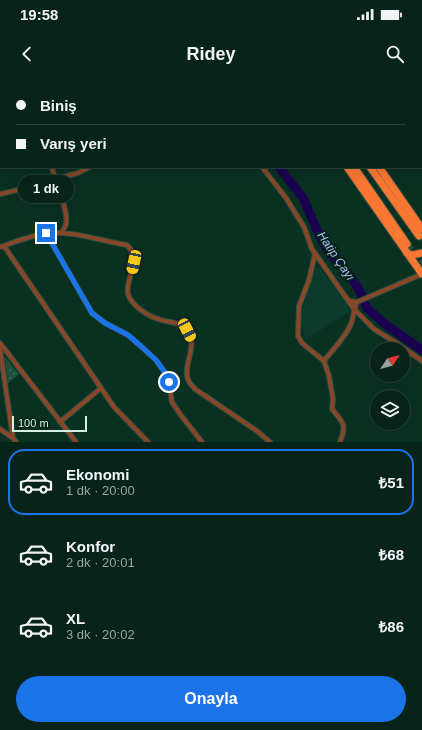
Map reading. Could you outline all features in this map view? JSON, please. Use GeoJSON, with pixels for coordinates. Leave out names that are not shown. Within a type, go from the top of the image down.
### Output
{"type":"FeatureCollection","features":[{"type":"Feature","properties":{"kind":"highway"},"geometry":{"type":"LineString","coordinates":[[348,168],[422,274]]}},
{"type":"Feature","properties":{"kind":"highway"},"geometry":{"type":"LineString","coordinates":[[355,168],[407,244]]}},
{"type":"Feature","properties":{"kind":"highway"},"geometry":{"type":"LineString","coordinates":[[371,168],[420,232]]}},
{"type":"Feature","properties":{"kind":"highway"},"geometry":{"type":"LineString","coordinates":[[380,168],[420,232]]}},
{"type":"Feature","properties":{"kind":"highway"},"geometry":{"type":"LineString","coordinates":[[407,253],[412,255],[422,252]]}},
{"type":"Feature","properties":{"kind":"street"},"geometry":{"type":"LineString","coordinates":[[52,168],[65,208],[66,223],[62,233]]}},
{"type":"Feature","properties":{"kind":"street"},"geometry":{"type":"LineString","coordinates":[[0,194],[43,184],[88,168]]}},
{"type":"Feature","properties":{"kind":"street"},"geometry":{"type":"LineString","coordinates":[[263,168],[286,198],[304,228],[315,254],[354,309],[374,329],[422,361]]}},
{"type":"Feature","properties":{"kind":"street"},"geometry":{"type":"LineString","coordinates":[[46,233],[92,313],[105,323],[128,335],[156,360],[166,374],[169,382],[172,402],[202,442]]}},
{"type":"Feature","properties":{"kind":"street"},"geometry":{"type":"LineString","coordinates":[[148,442],[114,407],[2,247],[46,233],[62,233],[127,245],[132,250],[134,262],[128,284],[128,295],[132,302],[144,312],[157,319],[179,324],[187,330],[191,338],[192,348],[186,369],[188,380],[194,390],[257,431],[270,442]]}},
{"type":"Feature","properties":{"kind":"street"},"geometry":{"type":"LineString","coordinates":[[315,254],[309,280],[299,306],[298,336],[302,343],[324,361],[329,376],[333,399],[332,408],[344,425],[344,432],[340,442]]}},
{"type":"Feature","properties":{"kind":"street"},"geometry":{"type":"LineString","coordinates":[[349,301],[357,302],[364,300],[422,274],[422,266]]}},
{"type":"Feature","properties":{"kind":"street"},"geometry":{"type":"LineString","coordinates":[[324,361],[347,332],[351,324],[357,302]]}},
{"type":"Feature","properties":{"kind":"street"},"geometry":{"type":"LineString","coordinates":[[0,344],[76,442]]}},
{"type":"Feature","properties":{"kind":"street"},"geometry":{"type":"LineString","coordinates":[[0,348],[14,440]]}},
{"type":"Feature","properties":{"kind":"street"},"geometry":{"type":"LineString","coordinates":[[60,422],[101,388]]}},
{"type":"Feature","properties":{"kind":"street"},"geometry":{"type":"LineString","coordinates":[[0,429],[14,440]]}},
{"type":"Feature","properties":{"kind":"shaded area"},"geometry":{"type":"Polygon","coordinates":[[[316,266],[320,268],[346,303],[349,312],[305,340],[301,318],[306,296],[316,266]]]}},
{"type":"Feature","properties":{"kind":"shaded area"},"geometry":{"type":"Polygon","coordinates":[[[5,357],[19,374],[8,383],[5,357]]]}},
{"type":"Feature","properties":{"kind":"waterway","name":"Hatip Çayı"},"geometry":{"type":"LineString","coordinates":[[280,168],[303,198],[321,239],[329,252],[351,277],[367,308],[385,324],[422,350]]}},
{"type":"Feature","properties":{"kind":"tunnel"},"geometry":{"type":"LineString","coordinates":[[407,244],[422,265]]}},
{"type":"Feature","properties":{"kind":"route"},"geometry":{"type":"LineString","coordinates":[[46,233],[92,313],[105,323],[128,335],[141,346],[156,360],[166,374],[169,382]]}}]}
